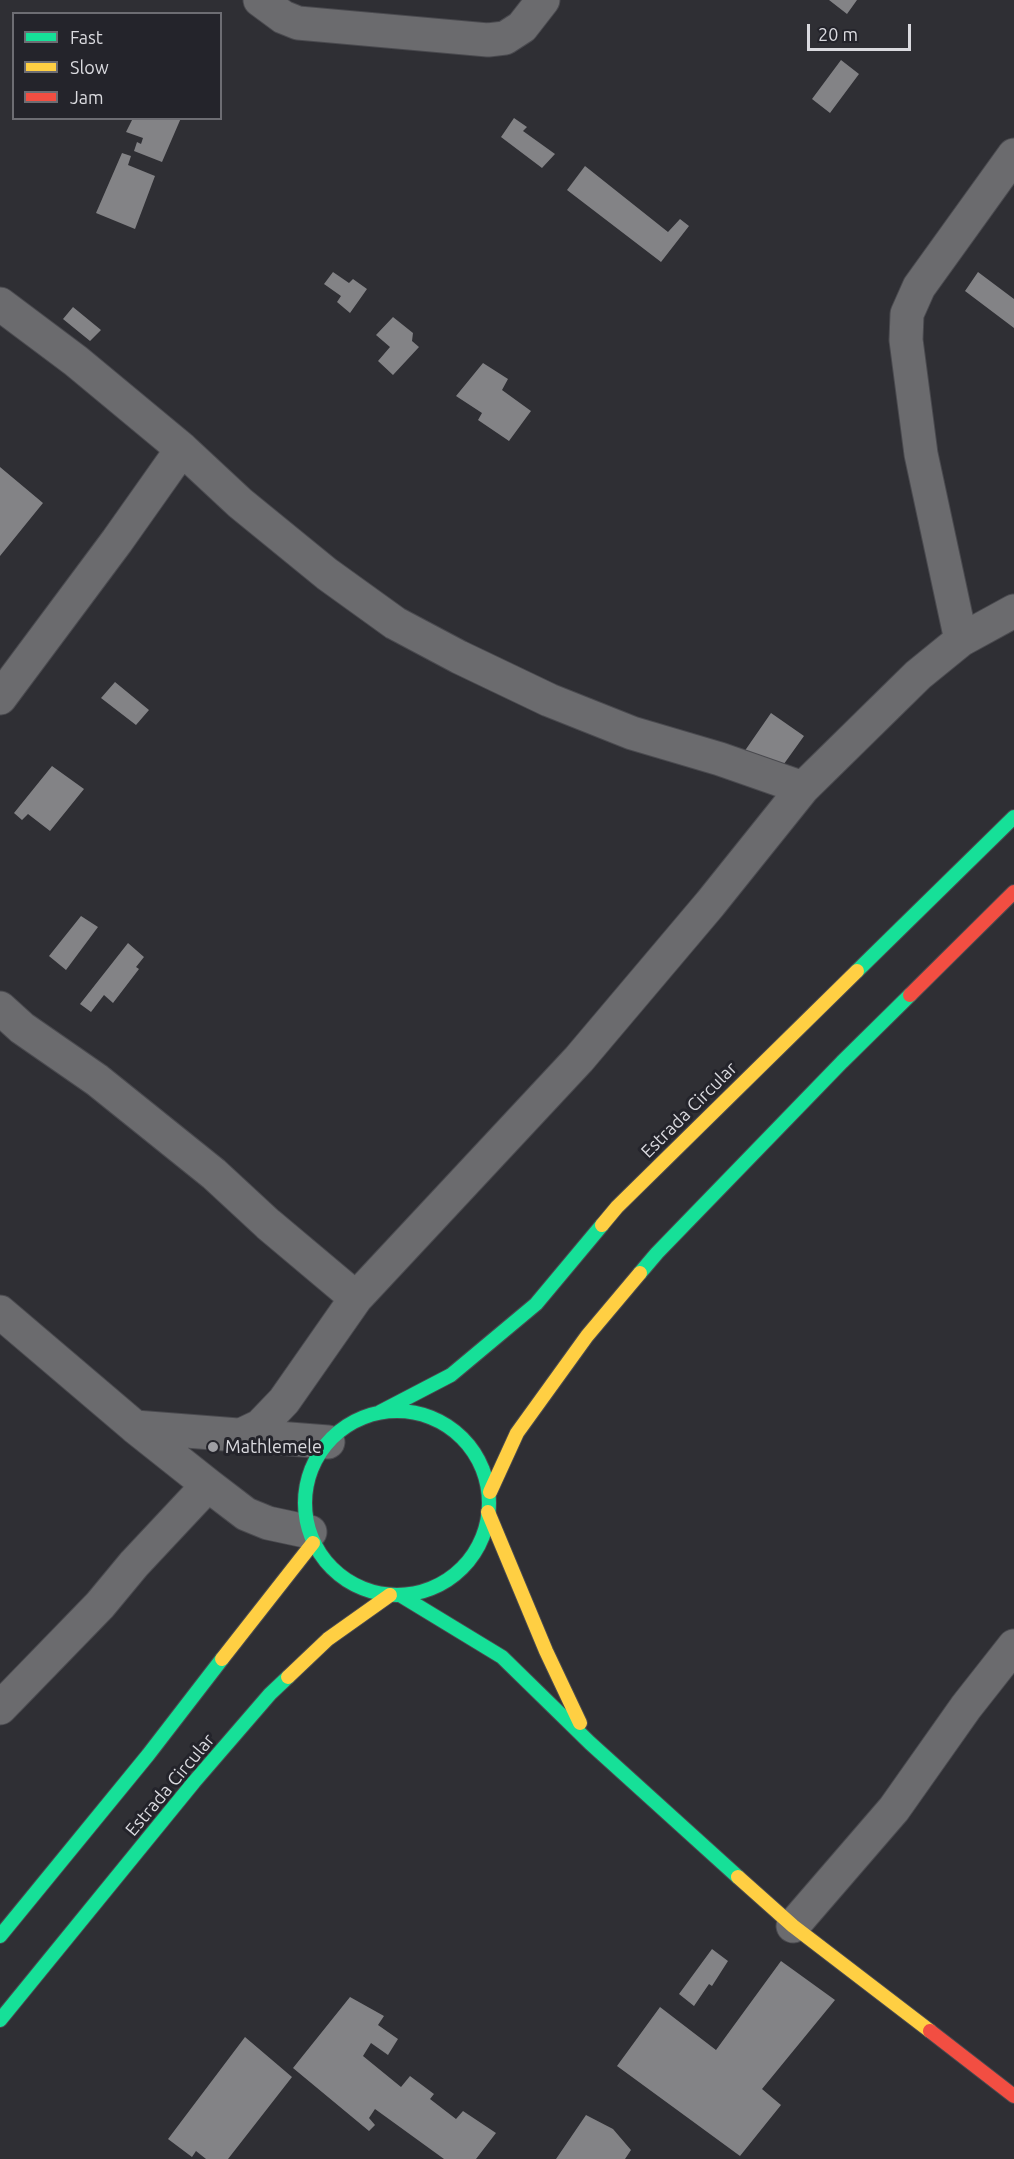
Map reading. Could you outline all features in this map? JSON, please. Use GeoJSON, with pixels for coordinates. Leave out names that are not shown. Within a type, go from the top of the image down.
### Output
{"type":"FeatureCollection","features":[{"type":"Feature","properties":{"kind":"main road","name":"Estrada Circular"},"geometry":{"type":"LineString","coordinates":[[380,1412],[451,1375],[536,1304],[617,1207],[1014,817]]}},
{"type":"Feature","properties":{"kind":"main road"},"geometry":{"type":"LineString","coordinates":[[395,1595],[438,1586],[459,1571],[475,1552],[485,1529],[490,1492],[517,1432],[587,1336],[657,1253],[842,1062],[1014,892]]}},
{"type":"Feature","properties":{"kind":"main road"},"geometry":{"type":"LineString","coordinates":[[490,1492],[475,1453],[455,1431],[431,1416],[405,1412],[380,1412],[349,1424],[328,1442],[311,1466],[305,1492],[311,1538],[327,1564],[345,1579],[366,1590],[395,1595],[502,1657],[590,1743],[793,1926],[1014,2096]]}},
{"type":"Feature","properties":{"kind":"main road"},"geometry":{"type":"LineString","coordinates":[[488,1512],[546,1651],[590,1743]]}},
{"type":"Feature","properties":{"kind":"main road","name":"Estrada Circular"},"geometry":{"type":"LineString","coordinates":[[0,1936],[148,1755],[311,1538]]}},
{"type":"Feature","properties":{"kind":"main road","name":"Estrada Circular"},"geometry":{"type":"LineString","coordinates":[[0,2020],[194,1782],[270,1694],[328,1639],[395,1595]]}},
{"type":"Feature","properties":{"kind":"street"},"geometry":{"type":"LineString","coordinates":[[260,0],[283,17],[298,23],[488,40],[505,38],[522,27],[543,0]]}},
{"type":"Feature","properties":{"kind":"street"},"geometry":{"type":"LineString","coordinates":[[962,640],[921,454],[906,340],[908,314],[919,287],[1014,155]]}},
{"type":"Feature","properties":{"kind":"street"},"geometry":{"type":"LineString","coordinates":[[0,304],[76,361],[182,449],[240,503],[327,574],[394,623],[549,700],[632,733],[720,759],[803,788]]}},
{"type":"Feature","properties":{"kind":"street"},"geometry":{"type":"LineString","coordinates":[[0,698],[117,541],[182,449]]}},
{"type":"Feature","properties":{"kind":"street"},"geometry":{"type":"LineString","coordinates":[[241,1435],[260,1425],[284,1401],[356,1298],[579,1059],[710,904],[803,788],[918,675],[962,640],[1014,611]]}},
{"type":"Feature","properties":{"kind":"street"},"geometry":{"type":"LineString","coordinates":[[0,1008],[22,1028],[97,1080],[205,1167],[356,1298]]}},
{"type":"Feature","properties":{"kind":"street"},"geometry":{"type":"LineString","coordinates":[[0,1312],[135,1427],[246,1514],[311,1538]]}},
{"type":"Feature","properties":{"kind":"street"},"geometry":{"type":"LineString","coordinates":[[135,1427],[328,1442]]}},
{"type":"Feature","properties":{"kind":"street"},"geometry":{"type":"LineString","coordinates":[[3,1701],[100,1605],[134,1564],[208,1485]]}},
{"type":"Feature","properties":{"kind":"street"},"geometry":{"type":"LineString","coordinates":[[793,1926],[894,1809],[966,1707],[1014,1646]]}},
{"type":"Feature","properties":{"kind":"building"},"geometry":{"type":"Polygon","coordinates":[[[829,0],[857,0],[847,14],[829,0]]]}},
{"type":"Feature","properties":{"kind":"building"},"geometry":{"type":"Polygon","coordinates":[[[841,60],[859,74],[830,113],[812,99],[841,60]]]}},
{"type":"Feature","properties":{"kind":"building"},"geometry":{"type":"Polygon","coordinates":[[[514,118],[527,127],[523,131],[555,154],[542,168],[501,137],[514,118]]]}},
{"type":"Feature","properties":{"kind":"building"},"geometry":{"type":"Polygon","coordinates":[[[132,120],[180,120],[162,162],[134,151],[137,142],[141,144],[143,138],[126,132],[132,120]]]}},
{"type":"Feature","properties":{"kind":"building"},"geometry":{"type":"Polygon","coordinates":[[[122,153],[131,156],[128,165],[155,176],[135,229],[96,213],[122,153]]]}},
{"type":"Feature","properties":{"kind":"building"},"geometry":{"type":"Polygon","coordinates":[[[585,166],[668,232],[680,219],[689,226],[661,262],[567,190],[585,166]]]}},
{"type":"Feature","properties":{"kind":"building"},"geometry":{"type":"Polygon","coordinates":[[[333,272],[349,283],[353,279],[367,289],[350,313],[337,302],[341,296],[324,284],[333,272]]]}},
{"type":"Feature","properties":{"kind":"building"},"geometry":{"type":"Polygon","coordinates":[[[978,272],[1014,299],[1014,328],[965,291],[978,272]]]}},
{"type":"Feature","properties":{"kind":"building"},"geometry":{"type":"Polygon","coordinates":[[[73,307],[101,330],[90,341],[63,319],[73,307]]]}},
{"type":"Feature","properties":{"kind":"building"},"geometry":{"type":"Polygon","coordinates":[[[393,317],[413,333],[412,341],[419,347],[393,375],[378,361],[390,347],[376,335],[393,317]]]}},
{"type":"Feature","properties":{"kind":"building"},"geometry":{"type":"Polygon","coordinates":[[[483,363],[508,379],[502,390],[531,411],[509,441],[478,420],[482,413],[456,396],[483,363]]]}},
{"type":"Feature","properties":{"kind":"building"},"geometry":{"type":"Polygon","coordinates":[[[0,467],[43,503],[0,556],[0,467]]]}},
{"type":"Feature","properties":{"kind":"building"},"geometry":{"type":"Polygon","coordinates":[[[115,682],[149,710],[136,725],[101,698],[115,682]]]}},
{"type":"Feature","properties":{"kind":"building"},"geometry":{"type":"Polygon","coordinates":[[[771,713],[804,736],[776,775],[744,752],[771,713]]]}},
{"type":"Feature","properties":{"kind":"building"},"geometry":{"type":"Polygon","coordinates":[[[52,766],[84,789],[50,831],[28,814],[22,820],[14,813],[52,766]]]}},
{"type":"Feature","properties":{"kind":"building"},"geometry":{"type":"Polygon","coordinates":[[[81,916],[98,927],[66,970],[49,956],[81,916]]]}},
{"type":"Feature","properties":{"kind":"building"},"geometry":{"type":"Polygon","coordinates":[[[128,943],[144,957],[136,967],[139,969],[113,1003],[104,995],[91,1012],[80,1004],[128,943]]]}},
{"type":"Feature","properties":{"kind":"building"},"geometry":{"type":"Polygon","coordinates":[[[712,1949],[728,1961],[712,1986],[709,1984],[694,2006],[679,1994],[712,1949]]]}},
{"type":"Feature","properties":{"kind":"building"},"geometry":{"type":"Polygon","coordinates":[[[781,1961],[835,2000],[762,2089],[781,2105],[740,2156],[617,2066],[660,2007],[716,2050],[781,1961]]]}},
{"type":"Feature","properties":{"kind":"building"},"geometry":{"type":"Polygon","coordinates":[[[350,1997],[384,2016],[378,2025],[398,2039],[388,2055],[371,2043],[363,2056],[401,2087],[410,2076],[434,2094],[430,2099],[456,2119],[463,2111],[496,2133],[476,2159],[444,2159],[375,2109],[369,2118],[375,2125],[369,2131],[293,2068],[350,1997]]]}},
{"type":"Feature","properties":{"kind":"building"},"geometry":{"type":"Polygon","coordinates":[[[245,2037],[292,2077],[228,2159],[206,2159],[196,2151],[192,2157],[168,2139],[245,2037]]]}},
{"type":"Feature","properties":{"kind":"building"},"geometry":{"type":"Polygon","coordinates":[[[586,2115],[613,2129],[631,2150],[625,2159],[556,2159],[586,2115]]]}},
{"type":"Feature","properties":{"kind":"traffic: fast"},"geometry":{"type":"LineString","coordinates":[[857,971],[1014,817]]}},
{"type":"Feature","properties":{"kind":"traffic: fast"},"geometry":{"type":"LineString","coordinates":[[640,1273],[842,1062],[910,995]]}},
{"type":"Feature","properties":{"kind":"traffic: fast"},"geometry":{"type":"LineString","coordinates":[[380,1412],[451,1375],[536,1304],[602,1225]]}},
{"type":"Feature","properties":{"kind":"traffic: fast"},"geometry":{"type":"LineString","coordinates":[[397,1411],[432,1418],[462,1438],[482,1468],[489,1503],[482,1538],[462,1568],[432,1588],[397,1595],[362,1588],[332,1568],[312,1538],[305,1503],[312,1468],[332,1438],[362,1418],[397,1411]]}},
{"type":"Feature","properties":{"kind":"traffic: fast"},"geometry":{"type":"LineString","coordinates":[[400,1595],[502,1657],[590,1743],[738,1877]]}},
{"type":"Feature","properties":{"kind":"traffic: fast"},"geometry":{"type":"LineString","coordinates":[[0,1936],[148,1755],[222,1659]]}},
{"type":"Feature","properties":{"kind":"traffic: fast"},"geometry":{"type":"LineString","coordinates":[[0,2020],[194,1782],[270,1694],[288,1677]]}},
{"type":"Feature","properties":{"kind":"traffic: slow"},"geometry":{"type":"LineString","coordinates":[[602,1225],[617,1207],[857,971]]}},
{"type":"Feature","properties":{"kind":"traffic: slow"},"geometry":{"type":"LineString","coordinates":[[490,1492],[517,1433],[587,1336],[640,1273]]}},
{"type":"Feature","properties":{"kind":"traffic: slow"},"geometry":{"type":"LineString","coordinates":[[488,1512],[546,1651],[580,1723]]}},
{"type":"Feature","properties":{"kind":"traffic: slow"},"geometry":{"type":"LineString","coordinates":[[222,1659],[313,1543]]}},
{"type":"Feature","properties":{"kind":"traffic: slow"},"geometry":{"type":"LineString","coordinates":[[288,1677],[328,1639],[390,1595]]}},
{"type":"Feature","properties":{"kind":"traffic: slow"},"geometry":{"type":"LineString","coordinates":[[738,1877],[793,1926],[930,2031]]}},
{"type":"Feature","properties":{"kind":"traffic: jam"},"geometry":{"type":"LineString","coordinates":[[910,995],[1014,892]]}},
{"type":"Feature","properties":{"kind":"traffic: jam"},"geometry":{"type":"LineString","coordinates":[[930,2031],[1014,2096]]}},
{"type":"Feature","properties":{"kind":"place","name":"Mathlemele"},"geometry":{"type":"Point","coordinates":[213,1447]}}]}
